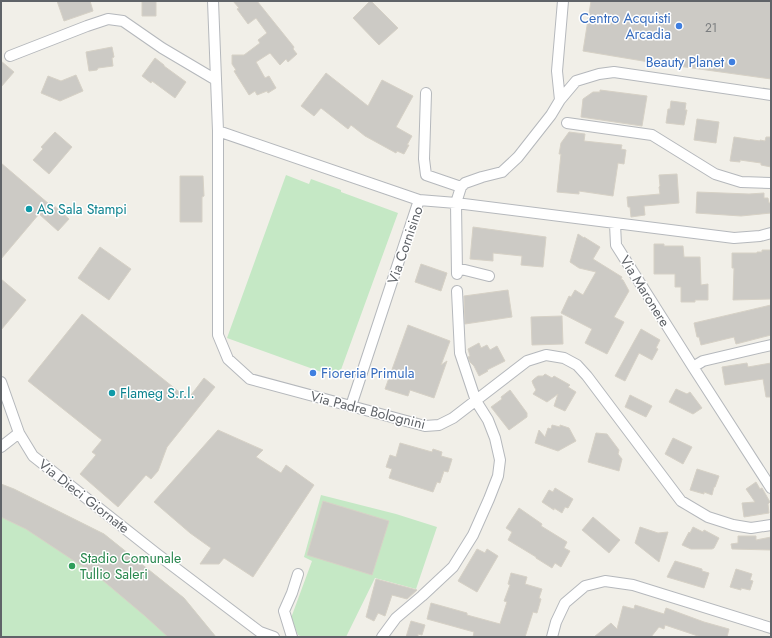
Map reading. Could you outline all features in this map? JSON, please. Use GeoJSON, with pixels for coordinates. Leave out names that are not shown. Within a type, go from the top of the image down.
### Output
{"type":"FeatureCollection","features":[{"type":"Feature","properties":{"kind":"street","name":"Via Padre Bolognini"},"geometry":{"type":"LineString","coordinates":[[213,1],[218,131],[218,335],[228,359],[250,379],[425,426],[439,425],[453,418],[527,362],[546,355],[564,358],[577,365],[587,376],[681,501],[708,517],[733,525],[752,528],[771,525]]}},
{"type":"Feature","properties":{"kind":"street"},"geometry":{"type":"LineString","coordinates":[[560,100],[558,71],[563,1]]}},
{"type":"Feature","properties":{"kind":"street"},"geometry":{"type":"LineString","coordinates":[[10,56],[108,19],[123,21],[162,48],[216,80]]}},
{"type":"Feature","properties":{"kind":"street"},"geometry":{"type":"LineString","coordinates":[[489,276],[457,271],[456,203],[461,187],[465,183],[502,172],[518,157],[560,100],[576,82],[598,74],[614,72],[771,95]]}},
{"type":"Feature","properties":{"kind":"street"},"geometry":{"type":"LineString","coordinates":[[426,93],[424,159],[426,175],[461,187]]}},
{"type":"Feature","properties":{"kind":"street"},"geometry":{"type":"LineString","coordinates":[[567,123],[652,135],[715,174],[741,182],[771,183]]}},
{"type":"Feature","properties":{"kind":"street"},"geometry":{"type":"LineString","coordinates":[[218,131],[419,200]]}},
{"type":"Feature","properties":{"kind":"street","name":"Via Cornisino"},"geometry":{"type":"LineString","coordinates":[[351,406],[419,200],[456,203],[615,224]]}},
{"type":"Feature","properties":{"kind":"street"},"geometry":{"type":"LineString","coordinates":[[615,224],[734,238],[760,236],[771,233]]}},
{"type":"Feature","properties":{"kind":"street","name":"Via Maronere"},"geometry":{"type":"LineString","coordinates":[[615,224],[616,245],[771,488]]}},
{"type":"Feature","properties":{"kind":"street"},"geometry":{"type":"LineString","coordinates":[[382,637],[396,618],[453,567],[473,535],[498,476],[500,460],[495,438],[488,420],[476,402],[460,353],[457,291]]}},
{"type":"Feature","properties":{"kind":"street"},"geometry":{"type":"LineString","coordinates":[[693,367],[703,361],[771,345]]}},
{"type":"Feature","properties":{"kind":"street","name":"Via Dieci Giornate"},"geometry":{"type":"LineString","coordinates":[[1,382],[19,433],[33,456],[157,554],[260,632],[274,637]]}},
{"type":"Feature","properties":{"kind":"street"},"geometry":{"type":"LineString","coordinates":[[1,446],[19,433]]}},
{"type":"Feature","properties":{"kind":"street"},"geometry":{"type":"LineString","coordinates":[[292,637],[284,611],[298,574]]}},
{"type":"Feature","properties":{"kind":"street"},"geometry":{"type":"LineString","coordinates":[[552,637],[556,622],[565,603],[585,586],[605,581],[633,585],[771,628]]}},
{"type":"Feature","properties":{"kind":"green space"},"geometry":{"type":"Polygon","coordinates":[[[286,175],[309,184],[311,179],[398,213],[338,378],[227,338],[286,175]]]}},
{"type":"Feature","properties":{"kind":"green space","name":"Stadio Comunale Tullio Saleri"},"geometry":{"type":"Polygon","coordinates":[[[1,484],[104,534],[184,598],[216,637],[1,637],[1,484]]]}},
{"type":"Feature","properties":{"kind":"green space"},"geometry":{"type":"Polygon","coordinates":[[[321,495],[396,514],[437,527],[416,589],[375,578],[346,637],[303,637],[298,635],[291,618],[312,561],[304,557],[321,495]]]}},
{"type":"Feature","properties":{"kind":"building"},"geometry":{"type":"Polygon","coordinates":[[[57,1],[90,1],[93,11],[64,21],[57,1]]]}},
{"type":"Feature","properties":{"kind":"building"},"geometry":{"type":"Polygon","coordinates":[[[142,1],[156,1],[156,16],[142,16],[142,1]]]}},
{"type":"Feature","properties":{"kind":"building"},"geometry":{"type":"Polygon","coordinates":[[[233,1],[257,1],[294,47],[293,49],[297,54],[288,62],[286,59],[280,65],[270,53],[256,62],[265,78],[269,76],[276,88],[268,93],[267,91],[257,95],[255,91],[249,95],[234,71],[236,70],[232,64],[232,55],[244,55],[260,43],[258,40],[267,33],[256,18],[248,24],[237,9],[239,8],[233,1]]]}},
{"type":"Feature","properties":{"kind":"building"},"geometry":{"type":"Polygon","coordinates":[[[370,1],[398,28],[379,45],[353,18],[370,1]]]}},
{"type":"Feature","properties":{"kind":"building","name":"Centro Acquisti Arcadia"},"geometry":{"type":"Polygon","coordinates":[[[591,1],[771,1],[771,79],[583,51],[591,1]]]}},
{"type":"Feature","properties":{"kind":"building"},"geometry":{"type":"Polygon","coordinates":[[[112,47],[114,57],[112,58],[113,66],[89,71],[86,52],[112,47]]]}},
{"type":"Feature","properties":{"kind":"building"},"geometry":{"type":"Polygon","coordinates":[[[155,58],[186,82],[175,98],[152,81],[151,83],[142,76],[155,58]]]}},
{"type":"Feature","properties":{"kind":"building"},"geometry":{"type":"Polygon","coordinates":[[[1,61],[14,72],[1,87],[1,61]]]}},
{"type":"Feature","properties":{"kind":"building"},"geometry":{"type":"Polygon","coordinates":[[[326,73],[368,106],[382,80],[413,96],[396,127],[412,136],[404,154],[397,151],[396,153],[365,136],[351,125],[348,129],[321,108],[314,116],[301,106],[326,73]]]}},
{"type":"Feature","properties":{"kind":"building"},"geometry":{"type":"Polygon","coordinates":[[[76,75],[83,91],[60,101],[41,93],[48,76],[61,81],[76,75]]]}},
{"type":"Feature","properties":{"kind":"building"},"geometry":{"type":"Polygon","coordinates":[[[600,90],[647,96],[642,126],[581,117],[583,99],[593,92],[600,92],[600,90]]]}},
{"type":"Feature","properties":{"kind":"building"},"geometry":{"type":"Polygon","coordinates":[[[671,101],[686,103],[685,110],[687,110],[684,125],[666,123],[671,101]]]}},
{"type":"Feature","properties":{"kind":"building"},"geometry":{"type":"Polygon","coordinates":[[[697,119],[719,122],[716,143],[694,140],[697,119]]]}},
{"type":"Feature","properties":{"kind":"building"},"geometry":{"type":"Polygon","coordinates":[[[55,132],[72,147],[49,174],[33,160],[43,149],[41,147],[55,132]]]}},
{"type":"Feature","properties":{"kind":"building"},"geometry":{"type":"Polygon","coordinates":[[[569,132],[585,134],[584,141],[622,145],[621,149],[626,150],[624,164],[618,163],[613,196],[579,191],[579,194],[557,192],[561,143],[569,132]]]}},
{"type":"Feature","properties":{"kind":"building"},"geometry":{"type":"Polygon","coordinates":[[[734,137],[765,141],[766,137],[771,137],[771,167],[761,165],[761,163],[740,160],[740,162],[730,161],[734,137]]]}},
{"type":"Feature","properties":{"kind":"building","name":"AS Sala Stampi"},"geometry":{"type":"Polygon","coordinates":[[[1,163],[69,219],[58,231],[39,214],[1,259],[1,163]]]}},
{"type":"Feature","properties":{"kind":"building"},"geometry":{"type":"Polygon","coordinates":[[[677,174],[679,203],[644,206],[645,215],[631,217],[627,197],[660,194],[659,175],[677,174]]]}},
{"type":"Feature","properties":{"kind":"building"},"geometry":{"type":"Polygon","coordinates":[[[180,176],[203,176],[204,196],[202,197],[202,222],[180,222],[180,176]]]}},
{"type":"Feature","properties":{"kind":"building"},"geometry":{"type":"Polygon","coordinates":[[[697,192],[749,194],[764,193],[764,198],[768,198],[769,203],[771,203],[771,213],[741,216],[696,213],[697,192]]]}},
{"type":"Feature","properties":{"kind":"building"},"geometry":{"type":"Polygon","coordinates":[[[473,227],[546,237],[543,267],[521,265],[522,256],[493,253],[493,261],[470,259],[473,227]]]}},
{"type":"Feature","properties":{"kind":"building"},"geometry":{"type":"Polygon","coordinates":[[[578,234],[600,247],[593,259],[622,277],[621,279],[629,291],[614,317],[624,322],[607,354],[585,343],[592,329],[561,313],[569,296],[571,297],[575,290],[583,295],[596,272],[579,268],[570,262],[578,234]]]}},
{"type":"Feature","properties":{"kind":"building"},"geometry":{"type":"Polygon","coordinates":[[[654,244],[664,244],[664,246],[683,246],[684,257],[700,257],[701,285],[708,284],[708,300],[681,302],[681,287],[675,287],[675,274],[654,274],[654,244]]]}},
{"type":"Feature","properties":{"kind":"building"},"geometry":{"type":"Polygon","coordinates":[[[100,247],[131,269],[109,300],[78,278],[100,247]]]}},
{"type":"Feature","properties":{"kind":"building"},"geometry":{"type":"Polygon","coordinates":[[[762,250],[771,250],[771,299],[733,300],[734,268],[732,268],[732,253],[757,253],[762,252],[762,250]]]}},
{"type":"Feature","properties":{"kind":"building"},"geometry":{"type":"Polygon","coordinates":[[[421,264],[447,273],[441,291],[415,282],[421,264]]]}},
{"type":"Feature","properties":{"kind":"building"},"geometry":{"type":"Polygon","coordinates":[[[1,279],[26,300],[1,330],[1,279]]]}},
{"type":"Feature","properties":{"kind":"building"},"geometry":{"type":"Polygon","coordinates":[[[508,290],[512,317],[465,324],[464,296],[508,290]]]}},
{"type":"Feature","properties":{"kind":"building"},"geometry":{"type":"Polygon","coordinates":[[[771,305],[771,335],[736,344],[734,337],[701,345],[699,337],[697,337],[694,323],[771,305]]]}},
{"type":"Feature","properties":{"kind":"building","name":"Flameg S.r.l."},"geometry":{"type":"Polygon","coordinates":[[[82,314],[188,399],[204,378],[215,387],[167,447],[158,471],[151,479],[146,475],[118,507],[80,474],[96,455],[92,452],[102,440],[28,381],[82,314]]]}},
{"type":"Feature","properties":{"kind":"building"},"geometry":{"type":"Polygon","coordinates":[[[562,316],[563,344],[532,345],[531,317],[562,316]]]}},
{"type":"Feature","properties":{"kind":"building"},"geometry":{"type":"Polygon","coordinates":[[[408,325],[450,341],[441,365],[447,361],[434,398],[410,390],[408,396],[385,389],[408,325]]]}},
{"type":"Feature","properties":{"kind":"building"},"geometry":{"type":"Polygon","coordinates":[[[641,329],[660,340],[656,348],[658,349],[652,360],[639,353],[625,381],[615,376],[641,329]]]}},
{"type":"Feature","properties":{"kind":"building"},"geometry":{"type":"Polygon","coordinates":[[[479,343],[481,348],[487,345],[490,350],[497,346],[505,361],[479,376],[474,366],[470,362],[468,357],[470,356],[468,349],[479,343]]]}},
{"type":"Feature","properties":{"kind":"building"},"geometry":{"type":"Polygon","coordinates":[[[747,363],[748,367],[771,363],[771,397],[766,397],[763,379],[725,385],[722,367],[747,363]]]}},
{"type":"Feature","properties":{"kind":"building"},"geometry":{"type":"Polygon","coordinates":[[[545,374],[552,378],[554,376],[570,385],[568,387],[576,392],[565,411],[554,406],[558,394],[547,402],[533,394],[536,390],[532,381],[538,376],[543,376],[545,374]]]}},
{"type":"Feature","properties":{"kind":"building"},"geometry":{"type":"Polygon","coordinates":[[[676,389],[687,394],[690,392],[702,408],[693,414],[669,402],[676,389]]]}},
{"type":"Feature","properties":{"kind":"building"},"geometry":{"type":"Polygon","coordinates":[[[510,390],[527,413],[527,417],[509,430],[491,407],[502,399],[501,397],[510,390]]]}},
{"type":"Feature","properties":{"kind":"building"},"geometry":{"type":"Polygon","coordinates":[[[630,395],[652,406],[646,417],[625,407],[630,395]]]}},
{"type":"Feature","properties":{"kind":"building"},"geometry":{"type":"Polygon","coordinates":[[[552,425],[560,427],[560,425],[569,428],[576,441],[558,451],[535,443],[539,430],[545,437],[548,428],[551,429],[552,425]]]}},
{"type":"Feature","properties":{"kind":"building"},"geometry":{"type":"Polygon","coordinates":[[[218,430],[263,450],[256,457],[281,473],[286,465],[314,485],[253,577],[224,558],[219,564],[200,564],[211,548],[190,533],[154,502],[218,430]]]}},
{"type":"Feature","properties":{"kind":"building"},"geometry":{"type":"Polygon","coordinates":[[[596,433],[607,434],[619,450],[618,454],[622,459],[619,471],[588,462],[596,433]]]}},
{"type":"Feature","properties":{"kind":"building"},"geometry":{"type":"Polygon","coordinates":[[[673,438],[692,447],[683,464],[665,454],[673,438]]]}},
{"type":"Feature","properties":{"kind":"building"},"geometry":{"type":"Polygon","coordinates":[[[400,443],[432,452],[433,449],[442,452],[441,456],[452,459],[448,472],[444,471],[440,483],[437,482],[433,492],[389,478],[392,469],[386,467],[390,455],[396,457],[400,443]]]}},
{"type":"Feature","properties":{"kind":"building"},"geometry":{"type":"Polygon","coordinates":[[[697,469],[719,476],[712,495],[690,490],[697,469]]]}},
{"type":"Feature","properties":{"kind":"building"},"geometry":{"type":"Polygon","coordinates":[[[756,482],[760,489],[762,488],[770,502],[768,504],[769,513],[744,517],[742,503],[755,502],[746,489],[756,482]]]}},
{"type":"Feature","properties":{"kind":"building"},"geometry":{"type":"Polygon","coordinates":[[[1,484],[104,534],[184,598],[216,637],[168,637],[100,578],[26,529],[1,517],[1,484]]]}},
{"type":"Feature","properties":{"kind":"building"},"geometry":{"type":"Polygon","coordinates":[[[555,488],[573,499],[568,508],[565,507],[562,513],[554,508],[554,510],[542,502],[549,490],[553,492],[555,488]]]}},
{"type":"Feature","properties":{"kind":"building"},"geometry":{"type":"Polygon","coordinates":[[[323,501],[389,521],[372,575],[307,555],[323,501]]]}},
{"type":"Feature","properties":{"kind":"building"},"geometry":{"type":"Polygon","coordinates":[[[519,508],[542,524],[541,526],[567,542],[564,548],[570,551],[561,567],[555,563],[552,568],[508,540],[512,532],[506,528],[519,508]]]}},
{"type":"Feature","properties":{"kind":"building"},"geometry":{"type":"Polygon","coordinates":[[[593,517],[620,540],[609,553],[582,530],[593,517]]]}},
{"type":"Feature","properties":{"kind":"building"},"geometry":{"type":"Polygon","coordinates":[[[640,527],[658,533],[668,532],[659,562],[635,543],[640,527]]]}},
{"type":"Feature","properties":{"kind":"building"},"geometry":{"type":"Polygon","coordinates":[[[693,527],[703,532],[704,530],[719,538],[714,548],[691,549],[682,545],[693,527]]]}},
{"type":"Feature","properties":{"kind":"building"},"geometry":{"type":"Polygon","coordinates":[[[738,536],[756,536],[756,540],[771,537],[771,550],[732,549],[731,544],[738,543],[738,536]]]}},
{"type":"Feature","properties":{"kind":"building"},"geometry":{"type":"Polygon","coordinates":[[[477,549],[485,553],[487,549],[498,556],[477,592],[458,581],[477,549]]]}},
{"type":"Feature","properties":{"kind":"building"},"geometry":{"type":"Polygon","coordinates":[[[675,561],[702,569],[702,571],[709,573],[704,588],[667,577],[675,561]]]}},
{"type":"Feature","properties":{"kind":"building"},"geometry":{"type":"Polygon","coordinates":[[[736,569],[752,574],[750,580],[753,581],[750,590],[741,588],[741,590],[730,587],[736,569]]]}},
{"type":"Feature","properties":{"kind":"building"},"geometry":{"type":"Polygon","coordinates":[[[511,573],[527,577],[525,584],[542,589],[537,613],[533,612],[525,637],[473,637],[474,632],[427,619],[431,603],[500,624],[507,602],[504,601],[510,585],[508,584],[511,573]]]}},
{"type":"Feature","properties":{"kind":"building"},"geometry":{"type":"Polygon","coordinates":[[[376,579],[417,590],[407,599],[392,595],[385,616],[378,613],[374,621],[366,617],[376,579]]]}},
{"type":"Feature","properties":{"kind":"building"},"geometry":{"type":"Polygon","coordinates":[[[635,605],[664,614],[666,608],[704,622],[729,629],[727,637],[701,637],[665,625],[664,629],[659,627],[651,637],[594,637],[611,623],[617,629],[623,606],[634,609],[635,605]]]}},
{"type":"Feature","properties":{"kind":"building"},"geometry":{"type":"Polygon","coordinates":[[[411,621],[425,625],[422,635],[418,634],[418,637],[406,637],[411,621]]]}},
{"type":"Feature","properties":{"kind":"place","name":"Centro Acquisti Arcadia"},"geometry":{"type":"Point","coordinates":[679,26]}},
{"type":"Feature","properties":{"kind":"place","name":"Beauty Planet"},"geometry":{"type":"Point","coordinates":[732,62]}},
{"type":"Feature","properties":{"kind":"place","name":"AS Sala Stampi"},"geometry":{"type":"Point","coordinates":[29,209]}},
{"type":"Feature","properties":{"kind":"place","name":"Fioreria Primula"},"geometry":{"type":"Point","coordinates":[313,373]}},
{"type":"Feature","properties":{"kind":"place","name":"Flameg S.r.l."},"geometry":{"type":"Point","coordinates":[112,393]}},
{"type":"Feature","properties":{"kind":"place","name":"Stadio Comunale Tullio Saleri"},"geometry":{"type":"Point","coordinates":[72,566]}}]}
